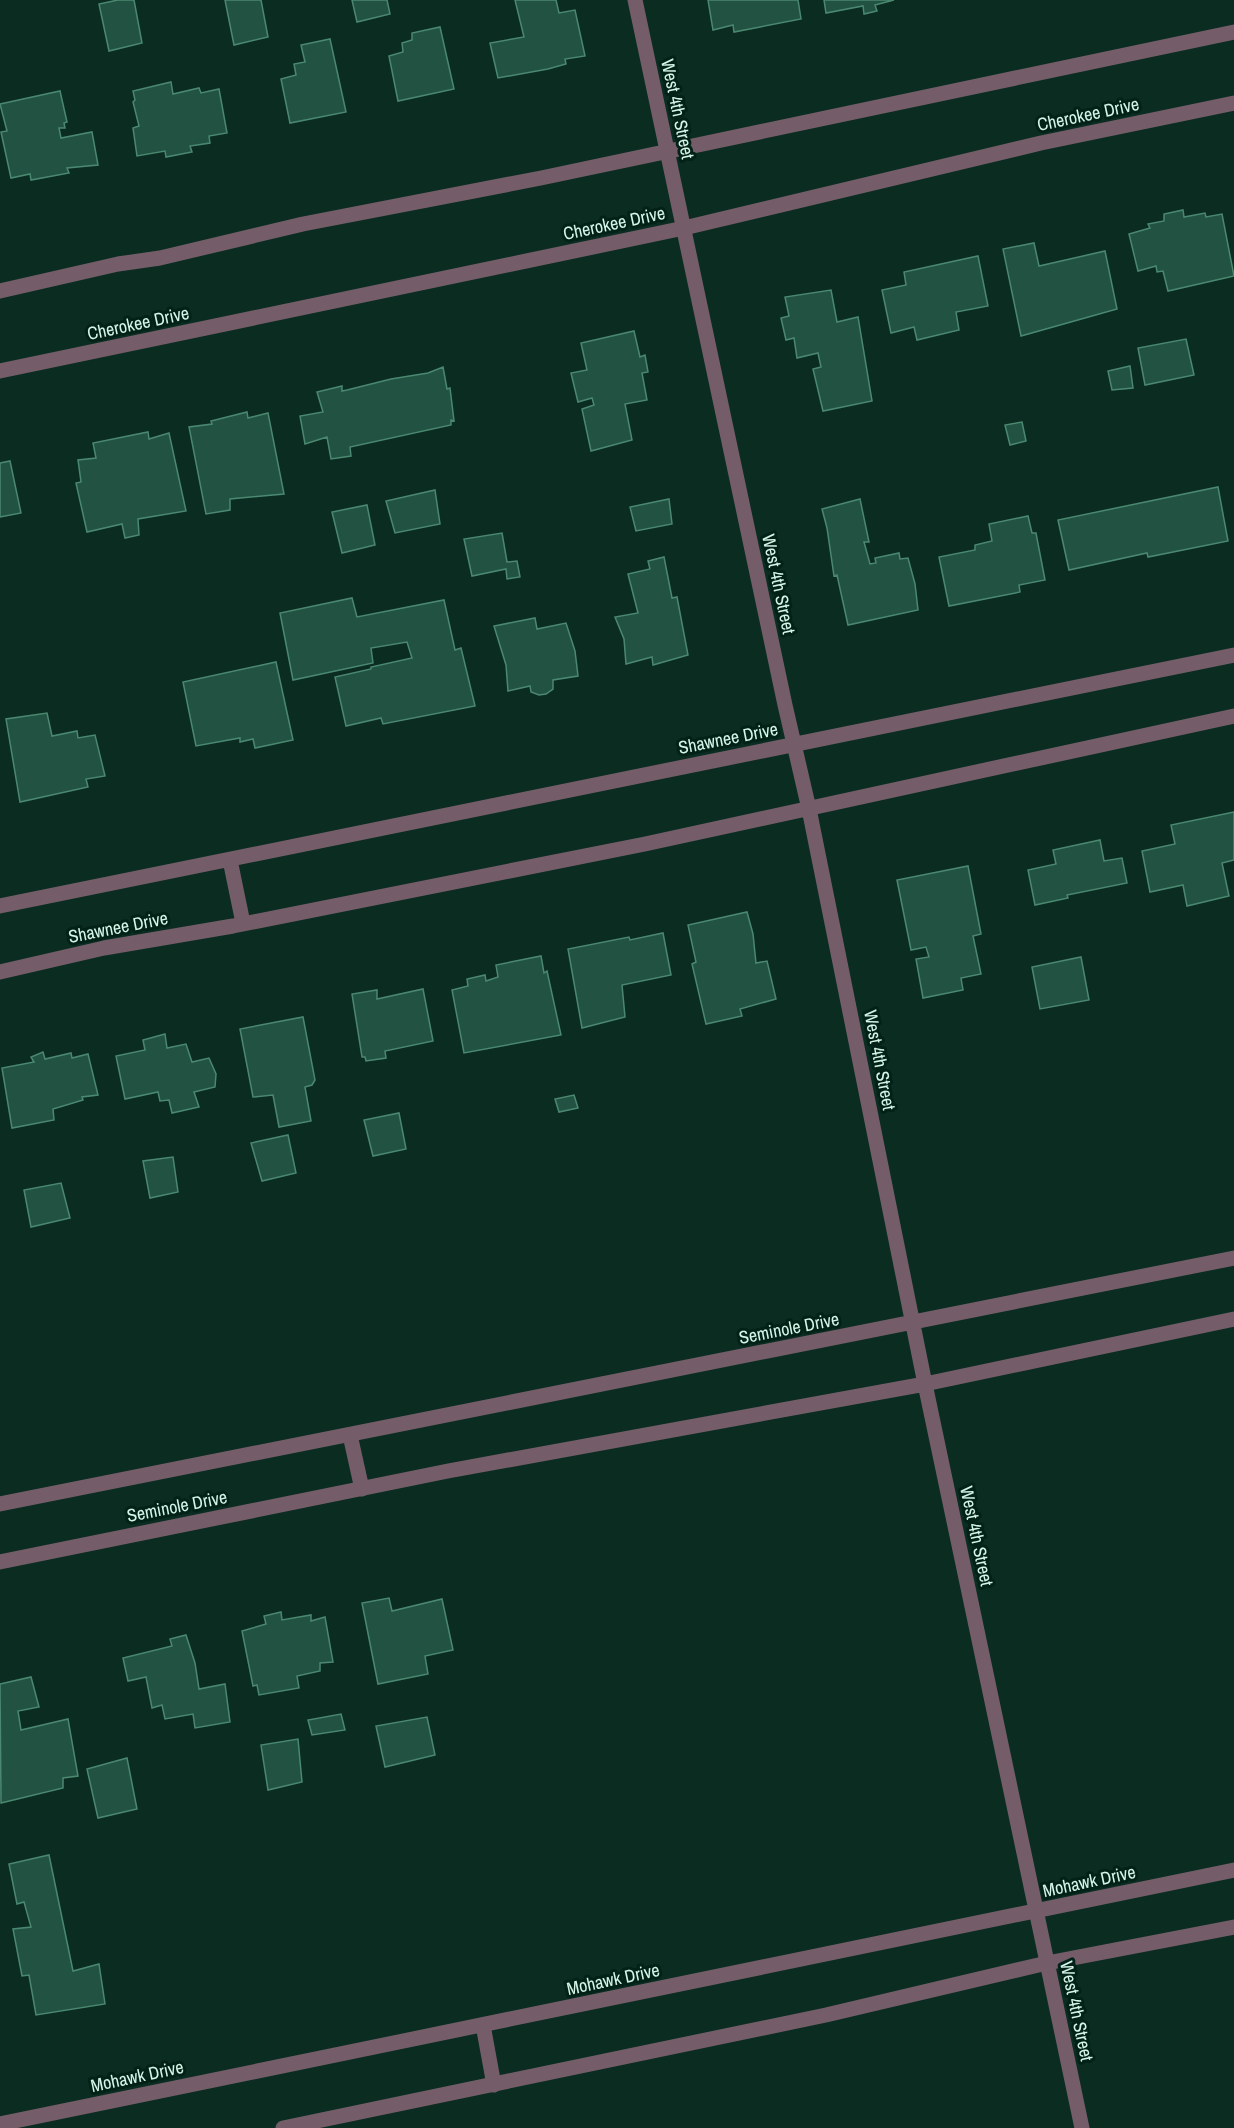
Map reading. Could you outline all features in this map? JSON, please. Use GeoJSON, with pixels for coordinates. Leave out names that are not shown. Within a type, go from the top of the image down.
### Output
{"type":"FeatureCollection","features":[{"type":"Feature","properties":{"kind":"street","name":"West 4th Street"},"geometry":{"type":"LineString","coordinates":[[635,0],[809,809],[925,1384],[1082,2128]]}},
{"type":"Feature","properties":{"kind":"street"},"geometry":{"type":"LineString","coordinates":[[0,291],[118,264],[160,258],[303,224],[667,151],[1234,32]]}},
{"type":"Feature","properties":{"kind":"street","name":"Cherokee Drive"},"geometry":{"type":"LineString","coordinates":[[0,371],[684,228],[1041,143],[1234,103]]}},
{"type":"Feature","properties":{"kind":"street","name":"Shawnee Drive"},"geometry":{"type":"LineString","coordinates":[[0,906],[1234,655]]}},
{"type":"Feature","properties":{"kind":"street","name":"Shawnee Drive"},"geometry":{"type":"LineString","coordinates":[[0,972],[104,948],[243,923],[809,809],[1234,716]]}},
{"type":"Feature","properties":{"kind":"street"},"geometry":{"type":"LineString","coordinates":[[230,860],[243,923]]}},
{"type":"Feature","properties":{"kind":"street","name":"Seminole Drive"},"geometry":{"type":"LineString","coordinates":[[0,1504],[1234,1258]]}},
{"type":"Feature","properties":{"kind":"street","name":"Seminole Drive"},"geometry":{"type":"LineString","coordinates":[[0,1562],[362,1489],[925,1384],[1234,1319]]}},
{"type":"Feature","properties":{"kind":"street"},"geometry":{"type":"LineString","coordinates":[[350,1435],[362,1489]]}},
{"type":"Feature","properties":{"kind":"street","name":"Mohawk Drive"},"geometry":{"type":"LineString","coordinates":[[0,2124],[1234,1870]]}},
{"type":"Feature","properties":{"kind":"street"},"geometry":{"type":"LineString","coordinates":[[283,2128],[826,2015],[1047,1963],[1234,1927]]}},
{"type":"Feature","properties":{"kind":"street"},"geometry":{"type":"LineString","coordinates":[[483,2025],[494,2085]]}},
{"type":"Feature","properties":{"kind":"building"},"geometry":{"type":"Polygon","coordinates":[[[118,0],[134,0],[142,43],[109,51],[99,4],[118,0]]]}},
{"type":"Feature","properties":{"kind":"building"},"geometry":{"type":"Polygon","coordinates":[[[225,0],[261,0],[268,37],[234,45],[225,0]]]}},
{"type":"Feature","properties":{"kind":"building"},"geometry":{"type":"Polygon","coordinates":[[[352,0],[387,0],[390,14],[357,22],[352,0]]]}},
{"type":"Feature","properties":{"kind":"building"},"geometry":{"type":"Polygon","coordinates":[[[515,0],[556,0],[559,13],[575,10],[585,56],[565,59],[566,64],[548,69],[498,78],[490,43],[524,37],[515,0]]]}},
{"type":"Feature","properties":{"kind":"building"},"geometry":{"type":"Polygon","coordinates":[[[708,0],[798,0],[801,19],[734,32],[733,25],[713,30],[708,0]]]}},
{"type":"Feature","properties":{"kind":"building"},"geometry":{"type":"Polygon","coordinates":[[[824,0],[894,0],[875,5],[877,11],[864,14],[863,6],[826,13],[824,0]]]}},
{"type":"Feature","properties":{"kind":"building"},"geometry":{"type":"Polygon","coordinates":[[[440,27],[454,89],[398,101],[389,56],[403,52],[402,43],[412,40],[412,33],[440,27]]]}},
{"type":"Feature","properties":{"kind":"building"},"geometry":{"type":"Polygon","coordinates":[[[330,39],[346,112],[290,123],[281,79],[296,75],[294,64],[305,62],[301,45],[330,39]]]}},
{"type":"Feature","properties":{"kind":"building"},"geometry":{"type":"Polygon","coordinates":[[[171,82],[173,94],[199,88],[201,93],[219,89],[227,133],[209,136],[210,143],[190,146],[192,152],[166,157],[165,151],[137,156],[133,128],[139,126],[133,102],[135,100],[133,91],[171,82]]]}},
{"type":"Feature","properties":{"kind":"building"},"geometry":{"type":"Polygon","coordinates":[[[60,91],[67,122],[64,123],[65,128],[59,128],[61,138],[92,132],[98,165],[67,168],[69,173],[31,180],[30,174],[11,178],[1,132],[7,131],[0,104],[60,91]]]}},
{"type":"Feature","properties":{"kind":"building"},"geometry":{"type":"Polygon","coordinates":[[[1183,210],[1184,217],[1205,213],[1206,217],[1222,214],[1234,276],[1168,291],[1163,271],[1157,272],[1156,266],[1138,271],[1129,234],[1150,228],[1148,224],[1164,221],[1164,214],[1183,210]]]}},
{"type":"Feature","properties":{"kind":"building"},"geometry":{"type":"Polygon","coordinates":[[[1034,243],[1039,266],[1105,251],[1117,309],[1021,336],[1003,249],[1034,243]]]}},
{"type":"Feature","properties":{"kind":"building"},"geometry":{"type":"Polygon","coordinates":[[[978,256],[988,306],[956,312],[959,330],[917,340],[914,327],[891,333],[882,290],[906,285],[904,272],[978,256]]]}},
{"type":"Feature","properties":{"kind":"building"},"geometry":{"type":"Polygon","coordinates":[[[831,290],[837,322],[858,317],[872,401],[823,411],[813,369],[821,367],[818,353],[797,358],[794,338],[786,340],[781,318],[789,316],[785,297],[831,290]]]}},
{"type":"Feature","properties":{"kind":"building"},"geometry":{"type":"Polygon","coordinates":[[[634,331],[640,357],[645,355],[648,372],[642,373],[647,400],[625,404],[632,440],[591,451],[582,409],[594,405],[592,398],[578,402],[571,373],[587,370],[581,343],[634,331]]]}},
{"type":"Feature","properties":{"kind":"building"},"geometry":{"type":"Polygon","coordinates":[[[1186,339],[1194,375],[1145,385],[1138,348],[1186,339]]]}},
{"type":"Feature","properties":{"kind":"building"},"geometry":{"type":"Polygon","coordinates":[[[1130,366],[1133,388],[1112,390],[1108,371],[1130,366]]]}},
{"type":"Feature","properties":{"kind":"building"},"geometry":{"type":"Polygon","coordinates":[[[443,367],[447,389],[450,388],[454,421],[451,420],[451,425],[350,447],[351,456],[331,459],[327,437],[305,444],[300,416],[323,412],[317,392],[342,386],[342,391],[428,373],[443,367]]]}},
{"type":"Feature","properties":{"kind":"building"},"geometry":{"type":"Polygon","coordinates":[[[247,412],[248,418],[268,413],[284,494],[230,499],[230,510],[206,514],[189,427],[212,424],[211,421],[247,412]]]}},
{"type":"Feature","properties":{"kind":"building"},"geometry":{"type":"Polygon","coordinates":[[[1022,422],[1026,441],[1010,445],[1005,425],[1022,422]]]}},
{"type":"Feature","properties":{"kind":"building"},"geometry":{"type":"Polygon","coordinates":[[[148,432],[149,439],[169,433],[186,511],[138,519],[139,535],[125,538],[122,524],[87,532],[76,483],[81,482],[78,460],[96,458],[93,443],[148,432]]]}},
{"type":"Feature","properties":{"kind":"building"},"geometry":{"type":"Polygon","coordinates":[[[10,461],[21,513],[0,517],[0,463],[10,461]]]}},
{"type":"Feature","properties":{"kind":"building"},"geometry":{"type":"Polygon","coordinates":[[[1218,487],[1228,541],[1148,557],[1147,553],[1069,570],[1058,520],[1218,487]]]}},
{"type":"Feature","properties":{"kind":"building"},"geometry":{"type":"Polygon","coordinates":[[[435,490],[440,524],[395,533],[386,501],[435,490]]]}},
{"type":"Feature","properties":{"kind":"building"},"geometry":{"type":"Polygon","coordinates":[[[669,499],[672,524],[636,531],[630,507],[669,499]]]}},
{"type":"Feature","properties":{"kind":"building"},"geometry":{"type":"Polygon","coordinates":[[[860,499],[869,542],[864,542],[870,564],[876,563],[875,558],[899,553],[900,559],[908,558],[915,584],[918,610],[848,625],[837,575],[834,576],[822,509],[860,499]]]}},
{"type":"Feature","properties":{"kind":"building"},"geometry":{"type":"Polygon","coordinates":[[[367,505],[375,545],[342,553],[332,512],[367,505]]]}},
{"type":"Feature","properties":{"kind":"building"},"geometry":{"type":"Polygon","coordinates":[[[1028,516],[1032,533],[1036,533],[1045,580],[1019,585],[1020,592],[949,606],[939,557],[975,550],[975,545],[992,541],[989,524],[1028,516]]]}},
{"type":"Feature","properties":{"kind":"building"},"geometry":{"type":"Polygon","coordinates":[[[502,533],[507,562],[517,561],[520,577],[507,579],[506,569],[472,576],[464,539],[502,533]]]}},
{"type":"Feature","properties":{"kind":"building"},"geometry":{"type":"Polygon","coordinates":[[[664,557],[672,598],[677,597],[688,655],[653,665],[652,657],[626,664],[624,639],[615,617],[638,613],[628,574],[650,569],[648,561],[664,557]]]}},
{"type":"Feature","properties":{"kind":"building"},"geometry":{"type":"Polygon","coordinates":[[[352,598],[357,617],[444,600],[455,650],[461,648],[475,706],[383,724],[381,718],[346,726],[335,677],[412,658],[407,642],[371,648],[373,663],[293,680],[280,613],[352,598]]]}},
{"type":"Feature","properties":{"kind":"building"},"geometry":{"type":"Polygon","coordinates":[[[535,618],[537,629],[566,623],[575,651],[578,676],[553,680],[553,689],[546,694],[539,695],[531,692],[530,686],[508,691],[506,665],[494,626],[535,618]]]}},
{"type":"Feature","properties":{"kind":"building"},"geometry":{"type":"Polygon","coordinates":[[[276,662],[293,740],[255,748],[253,739],[240,742],[240,738],[196,746],[183,682],[276,662]]]}},
{"type":"Feature","properties":{"kind":"building"},"geometry":{"type":"Polygon","coordinates":[[[47,713],[52,736],[77,731],[78,738],[95,735],[105,776],[86,779],[88,787],[20,802],[6,719],[47,713]]]}},
{"type":"Feature","properties":{"kind":"building"},"geometry":{"type":"Polygon","coordinates":[[[1234,812],[1234,860],[1222,863],[1229,896],[1187,906],[1183,885],[1150,892],[1142,851],[1175,844],[1171,825],[1234,812]]]}},
{"type":"Feature","properties":{"kind":"building"},"geometry":{"type":"Polygon","coordinates":[[[1100,840],[1104,861],[1122,858],[1127,883],[1067,895],[1068,898],[1035,905],[1028,870],[1056,864],[1053,850],[1100,840]]]}},
{"type":"Feature","properties":{"kind":"building"},"geometry":{"type":"Polygon","coordinates":[[[968,866],[981,934],[973,936],[981,974],[961,978],[963,990],[923,998],[916,959],[929,957],[926,947],[911,950],[897,880],[968,866]]]}},
{"type":"Feature","properties":{"kind":"building"},"geometry":{"type":"Polygon","coordinates":[[[747,912],[753,934],[756,963],[767,961],[776,999],[740,1009],[742,1016],[706,1024],[692,964],[696,962],[688,925],[747,912]]]}},
{"type":"Feature","properties":{"kind":"building"},"geometry":{"type":"Polygon","coordinates":[[[663,933],[671,975],[622,985],[625,1017],[582,1028],[568,949],[663,933]]]}},
{"type":"Feature","properties":{"kind":"building"},"geometry":{"type":"Polygon","coordinates":[[[541,956],[544,973],[547,971],[561,1035],[464,1053],[452,990],[468,986],[467,979],[485,975],[486,981],[498,977],[496,965],[541,956]]]}},
{"type":"Feature","properties":{"kind":"building"},"geometry":{"type":"Polygon","coordinates":[[[1081,957],[1089,1000],[1040,1009],[1032,967],[1081,957]]]}},
{"type":"Feature","properties":{"kind":"building"},"geometry":{"type":"Polygon","coordinates":[[[423,989],[433,1041],[385,1051],[386,1058],[366,1061],[365,1057],[362,1057],[352,994],[377,990],[377,999],[423,989]]]}},
{"type":"Feature","properties":{"kind":"building"},"geometry":{"type":"Polygon","coordinates":[[[303,1017],[315,1080],[312,1085],[305,1087],[311,1121],[279,1127],[273,1095],[253,1097],[240,1029],[303,1017]]]}},
{"type":"Feature","properties":{"kind":"building"},"geometry":{"type":"Polygon","coordinates":[[[165,1034],[167,1048],[186,1044],[192,1062],[209,1058],[216,1074],[215,1087],[194,1092],[199,1107],[172,1113],[169,1100],[160,1101],[158,1092],[125,1099],[116,1056],[145,1050],[143,1040],[165,1034]]]}},
{"type":"Feature","properties":{"kind":"building"},"geometry":{"type":"Polygon","coordinates":[[[43,1052],[45,1059],[71,1053],[72,1058],[88,1054],[98,1095],[82,1097],[83,1100],[53,1109],[54,1120],[12,1128],[2,1068],[34,1062],[31,1057],[43,1052]]]}},
{"type":"Feature","properties":{"kind":"building"},"geometry":{"type":"Polygon","coordinates":[[[574,1095],[578,1108],[559,1112],[555,1099],[574,1095]]]}},
{"type":"Feature","properties":{"kind":"building"},"geometry":{"type":"Polygon","coordinates":[[[399,1113],[406,1149],[373,1156],[364,1120],[399,1113]]]}},
{"type":"Feature","properties":{"kind":"building"},"geometry":{"type":"Polygon","coordinates":[[[288,1135],[296,1173],[262,1181],[251,1143],[288,1135]]]}},
{"type":"Feature","properties":{"kind":"building"},"geometry":{"type":"Polygon","coordinates":[[[173,1157],[178,1192],[150,1198],[143,1161],[173,1157]]]}},
{"type":"Feature","properties":{"kind":"building"},"geometry":{"type":"Polygon","coordinates":[[[61,1183],[70,1218],[31,1227],[24,1190],[61,1183]]]}},
{"type":"Feature","properties":{"kind":"building"},"geometry":{"type":"Polygon","coordinates":[[[389,1598],[392,1611],[442,1599],[453,1650],[425,1656],[428,1674],[378,1684],[362,1603],[389,1598]]]}},
{"type":"Feature","properties":{"kind":"building"},"geometry":{"type":"Polygon","coordinates":[[[281,1612],[282,1620],[311,1615],[311,1621],[325,1617],[333,1662],[320,1663],[320,1671],[297,1676],[299,1688],[259,1695],[257,1685],[253,1686],[242,1631],[266,1624],[264,1616],[281,1612]]]}},
{"type":"Feature","properties":{"kind":"building"},"geometry":{"type":"Polygon","coordinates":[[[186,1635],[195,1663],[199,1689],[225,1684],[230,1722],[195,1728],[193,1714],[165,1719],[162,1705],[152,1708],[146,1677],[128,1681],[123,1658],[172,1646],[170,1639],[186,1635]]]}},
{"type":"Feature","properties":{"kind":"building"},"geometry":{"type":"Polygon","coordinates":[[[31,1677],[39,1707],[18,1711],[21,1730],[68,1719],[78,1776],[63,1778],[63,1788],[1,1803],[0,1684],[31,1677]]]}},
{"type":"Feature","properties":{"kind":"building"},"geometry":{"type":"Polygon","coordinates":[[[341,1714],[345,1730],[312,1735],[308,1720],[341,1714]]]}},
{"type":"Feature","properties":{"kind":"building"},"geometry":{"type":"Polygon","coordinates":[[[427,1717],[435,1755],[385,1767],[376,1726],[427,1717]]]}},
{"type":"Feature","properties":{"kind":"building"},"geometry":{"type":"Polygon","coordinates":[[[298,1739],[302,1782],[268,1790],[261,1745],[298,1739]]]}},
{"type":"Feature","properties":{"kind":"building"},"geometry":{"type":"Polygon","coordinates":[[[127,1758],[137,1809],[98,1818],[87,1769],[127,1758]]]}},
{"type":"Feature","properties":{"kind":"building"},"geometry":{"type":"Polygon","coordinates":[[[49,1855],[73,1971],[99,1964],[105,2004],[36,2015],[29,1975],[22,1976],[13,1929],[31,1927],[24,1902],[17,1904],[9,1864],[49,1855]]]}}]}
